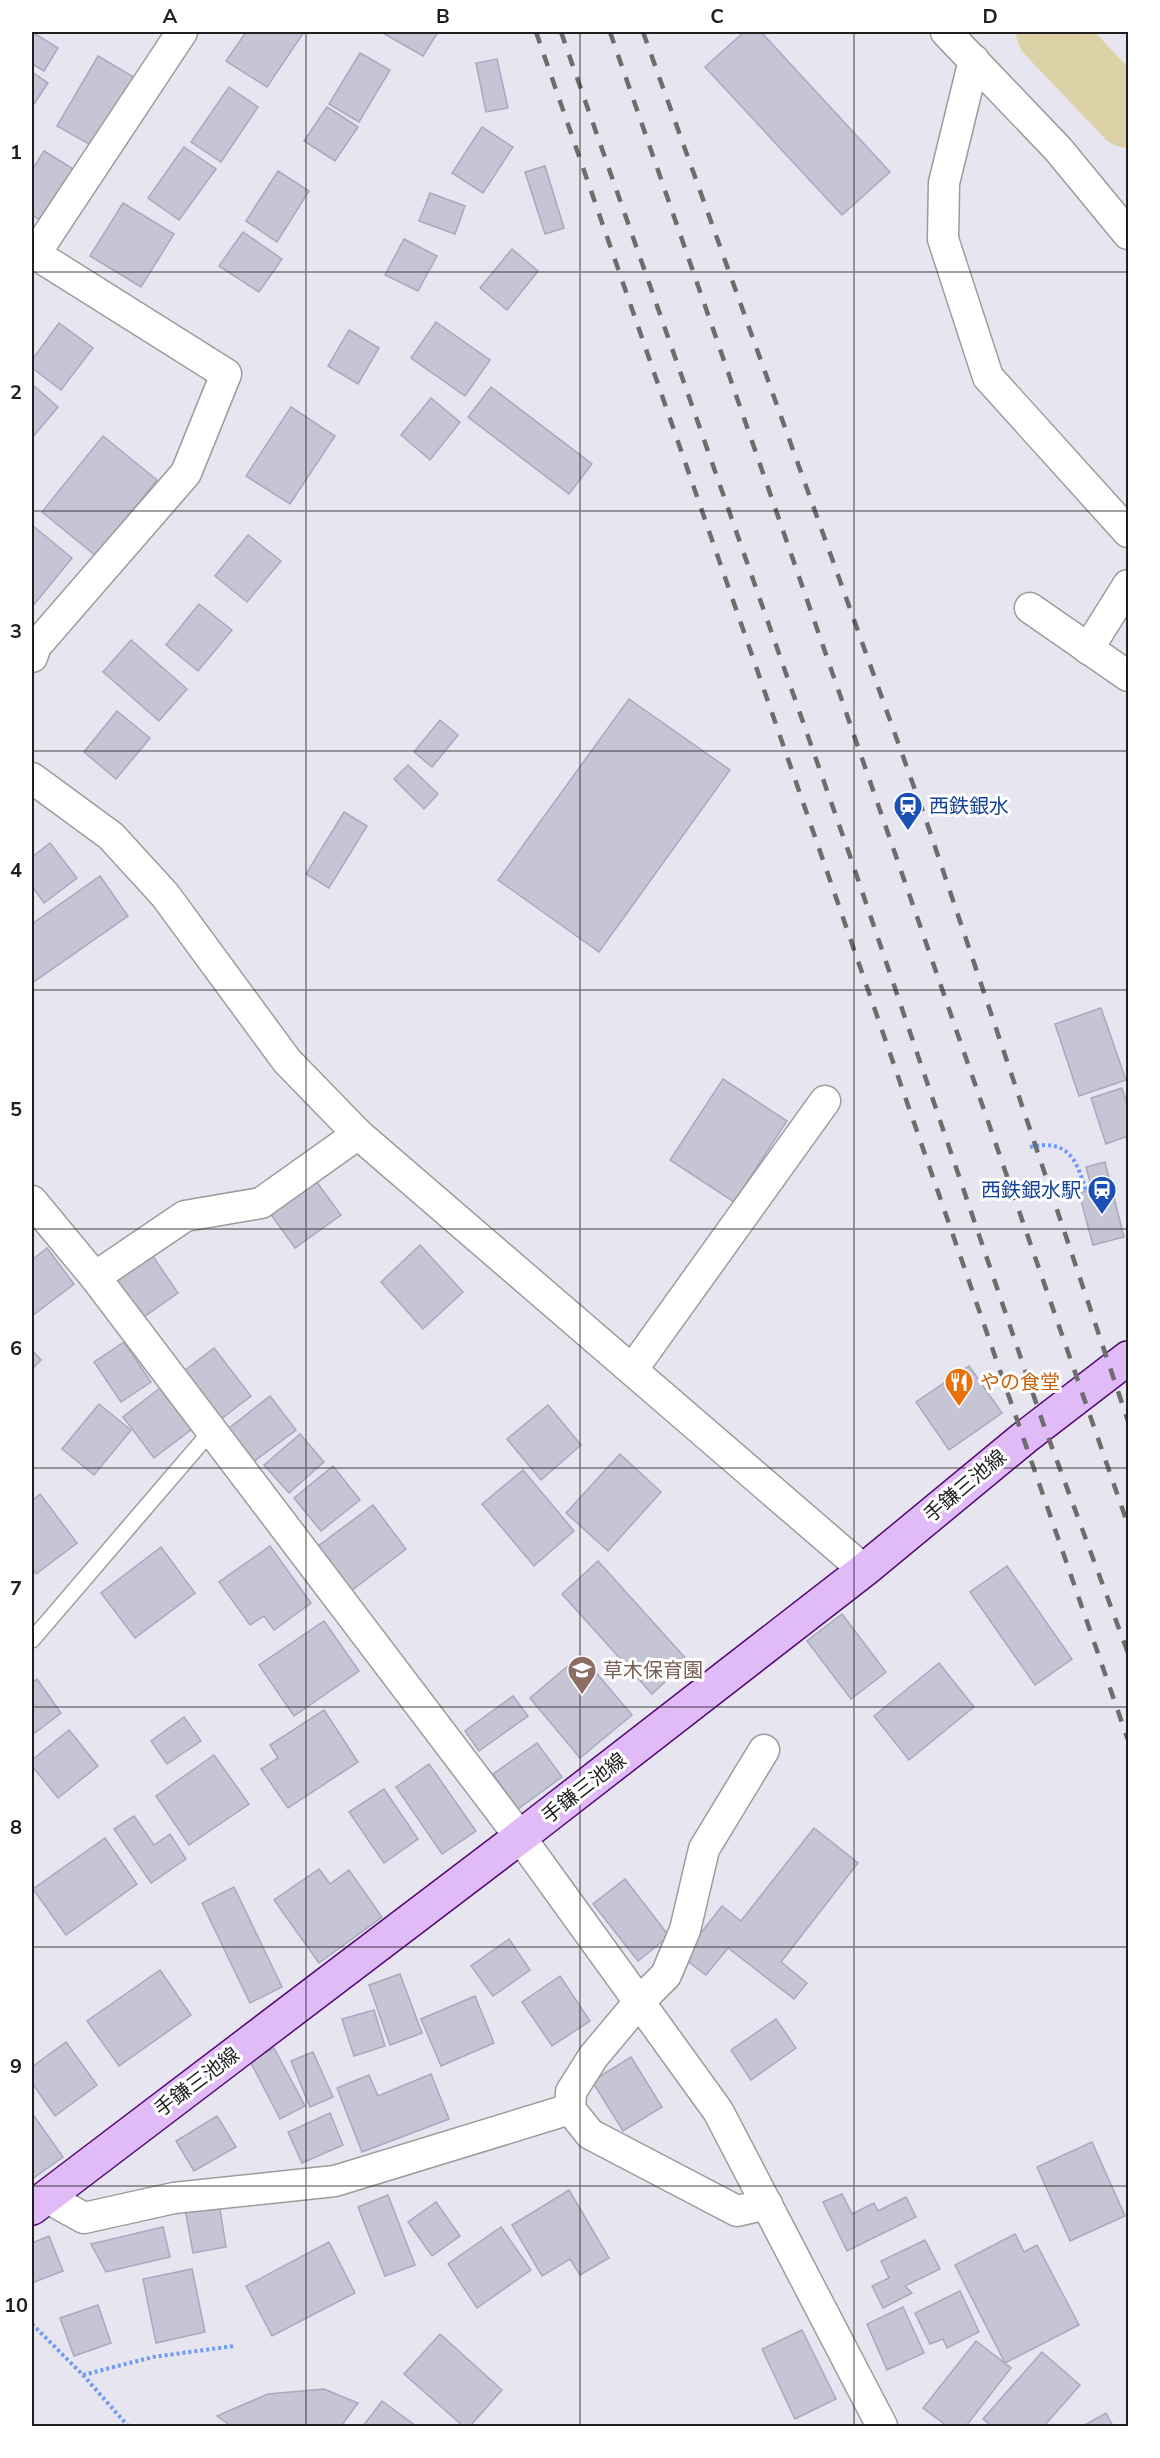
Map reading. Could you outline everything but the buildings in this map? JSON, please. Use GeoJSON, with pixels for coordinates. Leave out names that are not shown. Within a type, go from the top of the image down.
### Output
{"type":"FeatureCollection","features":[{"type":"Feature","properties":{"kind":"main road","name":"手鎌三池線"},"geometry":{"type":"LineString","coordinates":[[39,2203],[520,1837],[864,1570],[1024,1438],[1128,1358]]}},
{"type":"Feature","properties":{"kind":"street"},"geometry":{"type":"LineString","coordinates":[[32,657],[36,646],[186,473],[226,374],[33,253],[182,32]]}},
{"type":"Feature","properties":{"kind":"street"},"geometry":{"type":"LineString","coordinates":[[946,32],[1058,149],[1128,234]]}},
{"type":"Feature","properties":{"kind":"street"},"geometry":{"type":"LineString","coordinates":[[974,60],[944,183],[943,239],[988,376],[1128,532]]}},
{"type":"Feature","properties":{"kind":"street"},"geometry":{"type":"LineString","coordinates":[[1088,650],[1128,585]]}},
{"type":"Feature","properties":{"kind":"street"},"geometry":{"type":"LineString","coordinates":[[1030,608],[1128,676]]}},
{"type":"Feature","properties":{"kind":"street"},"geometry":{"type":"LineString","coordinates":[[32,778],[119,844],[165,895],[287,1061],[358,1134],[864,1570]]}},
{"type":"Feature","properties":{"kind":"street"},"geometry":{"type":"LineString","coordinates":[[632,1370],[825,1101]]}},
{"type":"Feature","properties":{"kind":"street"},"geometry":{"type":"LineString","coordinates":[[95,1277],[185,1216],[261,1203],[358,1134]]}},
{"type":"Feature","properties":{"kind":"street"},"geometry":{"type":"LineString","coordinates":[[32,1201],[95,1277],[520,1837],[718,2111],[882,2427]]}},
{"type":"Feature","properties":{"kind":"street"},"geometry":{"type":"LineString","coordinates":[[764,1750],[704,1849],[685,1930],[666,1975],[639,2002],[593,2057],[571,2092],[570,2109],[590,2134],[737,2211],[767,2204]]}},
{"type":"Feature","properties":{"kind":"street"},"geometry":{"type":"LineString","coordinates":[[39,2203],[84,2218],[174,2198],[335,2181],[570,2109]]}},
{"type":"Feature","properties":{"kind":"lane"},"geometry":{"type":"LineString","coordinates":[[32,1640],[212,1430]]}},
{"type":"Feature","properties":{"kind":"path"},"geometry":{"type":"LineString","coordinates":[[1030,1147],[1045,1144],[1062,1147],[1072,1156],[1079,1168],[1086,1191]]}},
{"type":"Feature","properties":{"kind":"path"},"geometry":{"type":"LineString","coordinates":[[32,2324],[82,2374],[128,2427]]}},
{"type":"Feature","properties":{"kind":"path"},"geometry":{"type":"LineString","coordinates":[[82,2374],[153,2357],[234,2346]]}},
{"type":"Feature","properties":{"kind":"waterway"},"geometry":{"type":"LineString","coordinates":[[1049,32],[1128,115]]}},
{"type":"Feature","properties":{"kind":"railway"},"geometry":{"type":"LineString","coordinates":[[536,32],[1128,1740]]}},
{"type":"Feature","properties":{"kind":"railway"},"geometry":{"type":"LineString","coordinates":[[561,32],[850,856],[1043,1423],[1128,1653]]}},
{"type":"Feature","properties":{"kind":"railway"},"geometry":{"type":"LineString","coordinates":[[610,32],[1128,1525]]}},
{"type":"Feature","properties":{"kind":"railway"},"geometry":{"type":"LineString","coordinates":[[643,32],[928,826],[1128,1421]]}},
{"type":"Feature","properties":{"kind":"place","name":"西鉄銀水"},"geometry":{"type":"Point","coordinates":[908,832]}},
{"type":"Feature","properties":{"kind":"place","name":"西鉄銀水駅"},"geometry":{"type":"Point","coordinates":[1102,1216]}},
{"type":"Feature","properties":{"kind":"place","name":"やの食堂"},"geometry":{"type":"Point","coordinates":[959,1408]}},
{"type":"Feature","properties":{"kind":"place","name":"草木保育園"},"geometry":{"type":"Point","coordinates":[582,1696]}}]}
